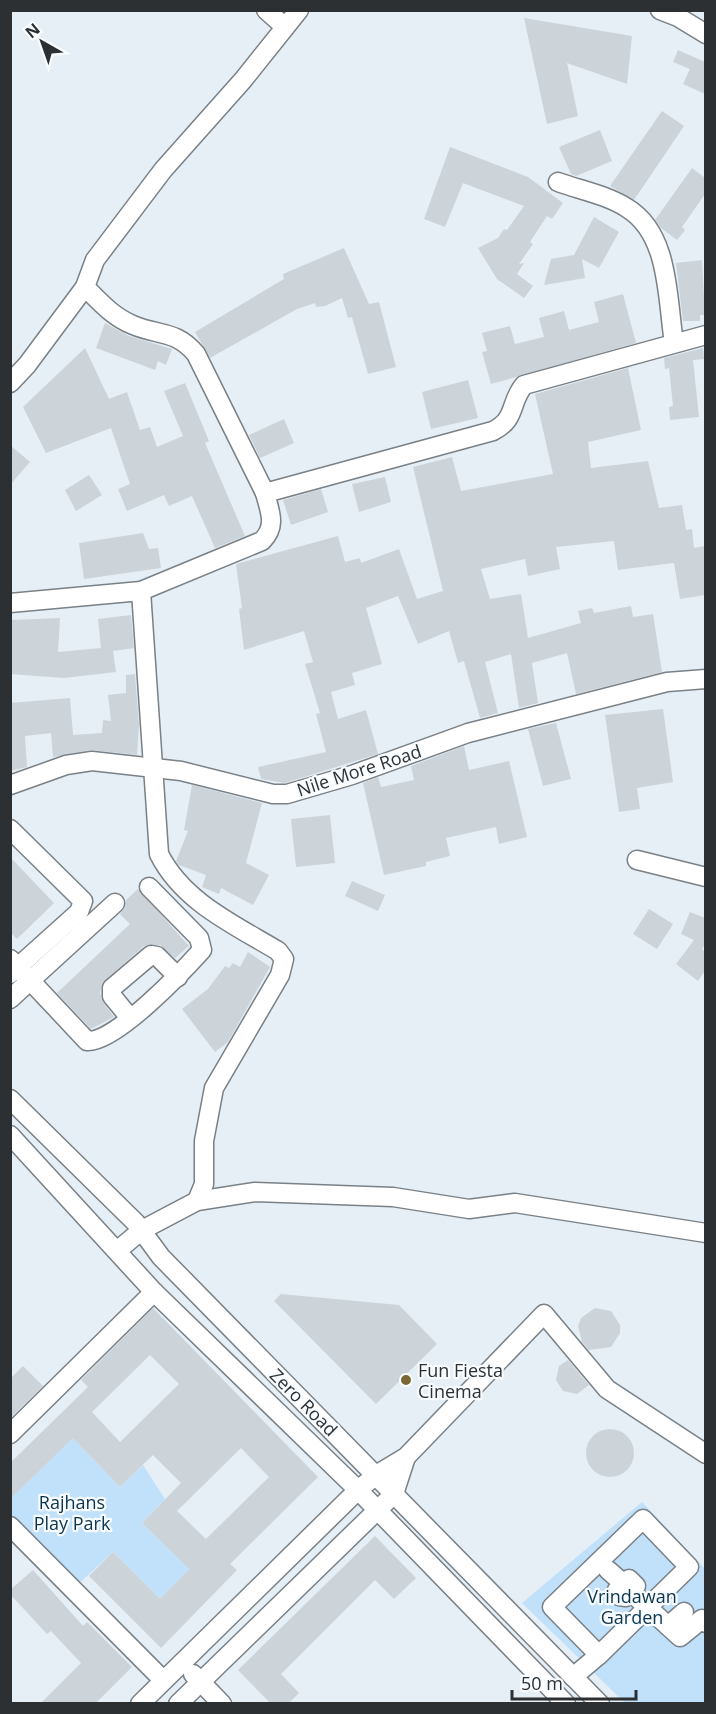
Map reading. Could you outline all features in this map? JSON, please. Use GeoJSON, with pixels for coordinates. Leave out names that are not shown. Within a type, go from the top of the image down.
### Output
{"type":"FeatureCollection","features":[{"type":"Feature","properties":{"kind":"street"},"geometry":{"type":"LineString","coordinates":[[266,10],[285,27]]}},
{"type":"Feature","properties":{"kind":"street"},"geometry":{"type":"LineString","coordinates":[[10,382],[27,365],[85,287],[95,260],[163,170],[243,80],[299,10]]}},
{"type":"Feature","properties":{"kind":"street"},"geometry":{"type":"LineString","coordinates":[[660,10],[678,17],[705,34]]}},
{"type":"Feature","properties":{"kind":"street"},"geometry":{"type":"LineString","coordinates":[[558,182],[620,204],[637,215],[649,231],[660,252],[674,343]]}},
{"type":"Feature","properties":{"kind":"street"},"geometry":{"type":"LineString","coordinates":[[10,603],[141,591],[262,541],[270,533],[273,524],[265,493],[196,354],[175,336],[134,326],[113,315],[85,287]]}},
{"type":"Feature","properties":{"kind":"street"},"geometry":{"type":"LineString","coordinates":[[265,493],[493,431],[504,425],[511,416],[518,392],[524,385],[705,335]]}},
{"type":"Feature","properties":{"kind":"street"},"geometry":{"type":"LineString","coordinates":[[141,591],[155,766],[157,844],[168,871],[208,910],[279,951],[284,959],[280,975],[214,1088],[204,1141],[204,1184],[197,1201]]}},
{"type":"Feature","properties":{"kind":"street","name":"Nile More Road"},"geometry":{"type":"LineString","coordinates":[[10,786],[79,762],[155,766],[273,794],[287,794],[352,775],[468,733],[667,682],[705,679]]}},
{"type":"Feature","properties":{"kind":"street"},"geometry":{"type":"LineString","coordinates":[[10,829],[83,901],[79,912],[17,970],[10,999]]}},
{"type":"Feature","properties":{"kind":"street"},"geometry":{"type":"LineString","coordinates":[[637,860],[705,877]]}},
{"type":"Feature","properties":{"kind":"street"},"geometry":{"type":"LineString","coordinates":[[17,970],[87,1041],[96,1041],[130,1018],[178,977],[202,950],[203,944],[148,887]]}},
{"type":"Feature","properties":{"kind":"street"},"geometry":{"type":"LineString","coordinates":[[17,970],[115,903]]}},
{"type":"Feature","properties":{"kind":"street"},"geometry":{"type":"LineString","coordinates":[[130,1018],[112,996],[112,988],[151,955],[157,956],[178,977]]}},
{"type":"Feature","properties":{"kind":"street","name":"Zero Road"},"geometry":{"type":"LineString","coordinates":[[10,1099],[142,1230],[161,1257],[600,1704]]}},
{"type":"Feature","properties":{"kind":"street","name":"Zero Road"},"geometry":{"type":"LineString","coordinates":[[10,1135],[118,1250],[154,1292],[358,1490],[566,1704]]}},
{"type":"Feature","properties":{"kind":"street"},"geometry":{"type":"LineString","coordinates":[[118,1250],[142,1230],[197,1201],[255,1192],[393,1197],[469,1209],[515,1203],[705,1233]]}},
{"type":"Feature","properties":{"kind":"street"},"geometry":{"type":"LineString","coordinates":[[10,1434],[154,1292]]}},
{"type":"Feature","properties":{"kind":"street"},"geometry":{"type":"LineString","coordinates":[[140,1704],[358,1490],[376,1475],[406,1457],[543,1314],[607,1389],[705,1454]]}},
{"type":"Feature","properties":{"kind":"street"},"geometry":{"type":"LineString","coordinates":[[261,1398],[281,1380]]}},
{"type":"Feature","properties":{"kind":"street"},"geometry":{"type":"LineString","coordinates":[[178,1704],[394,1494],[406,1457]]}},
{"type":"Feature","properties":{"kind":"street"},"geometry":{"type":"LineString","coordinates":[[573,1677],[599,1655],[689,1567],[643,1519],[552,1607],[599,1655]]}},
{"type":"Feature","properties":{"kind":"street"},"geometry":{"type":"LineString","coordinates":[[10,1526],[163,1680]]}},
{"type":"Feature","properties":{"kind":"street"},"geometry":{"type":"LineString","coordinates":[[608,1570],[680,1637],[702,1619],[705,1623]]}},
{"type":"Feature","properties":{"kind":"street"},"geometry":{"type":"LineString","coordinates":[[668,1626],[684,1612]]}},
{"type":"Feature","properties":{"kind":"street"},"geometry":{"type":"LineString","coordinates":[[182,1662],[222,1704]]}},
{"type":"Feature","properties":{"kind":"street"},"geometry":{"type":"LineString","coordinates":[[543,1680],[558,1662]]}},
{"type":"Feature","properties":{"kind":"green space","name":"Rajhans Play Park"},"geometry":{"type":"Polygon","coordinates":[[[73,1438],[120,1487],[143,1465],[165,1499],[142,1523],[189,1569],[160,1599],[113,1552],[73,1589],[11,1526],[11,1497],[73,1438]]]}},
{"type":"Feature","properties":{"kind":"green space","name":"Vrindawan Garden"},"geometry":{"type":"Polygon","coordinates":[[[642,1502],[705,1569],[705,1703],[625,1703],[522,1603],[642,1502]]]}},
{"type":"Feature","properties":{"kind":"building"},"geometry":{"type":"Polygon","coordinates":[[[524,18],[632,36],[627,84],[567,63],[578,116],[547,124],[524,18]]]}},
{"type":"Feature","properties":{"kind":"building"},"geometry":{"type":"Polygon","coordinates":[[[678,50],[705,62],[705,94],[683,84],[690,69],[673,62],[678,50]]]}},
{"type":"Feature","properties":{"kind":"building"},"geometry":{"type":"Polygon","coordinates":[[[662,111],[684,126],[634,200],[610,186],[662,111]]]}},
{"type":"Feature","properties":{"kind":"building"},"geometry":{"type":"Polygon","coordinates":[[[600,130],[612,161],[576,176],[571,174],[559,147],[600,130]]]}},
{"type":"Feature","properties":{"kind":"building"},"geometry":{"type":"Polygon","coordinates":[[[450,147],[528,177],[563,203],[552,219],[547,216],[530,242],[533,244],[519,264],[524,263],[517,274],[533,286],[524,298],[497,279],[478,248],[498,238],[504,229],[507,230],[524,206],[463,183],[445,227],[424,219],[450,147]]]}},
{"type":"Feature","properties":{"kind":"building"},"geometry":{"type":"Polygon","coordinates":[[[692,168],[705,178],[705,194],[682,227],[685,230],[677,240],[661,228],[655,220],[692,168]]]}},
{"type":"Feature","properties":{"kind":"building"},"geometry":{"type":"Polygon","coordinates":[[[594,217],[619,232],[599,268],[582,259],[585,278],[544,285],[551,259],[574,255],[594,217]]]}},
{"type":"Feature","properties":{"kind":"building"},"geometry":{"type":"Polygon","coordinates":[[[344,248],[369,304],[379,302],[396,367],[368,374],[352,317],[348,318],[342,298],[325,306],[316,307],[315,303],[297,309],[210,358],[195,332],[284,279],[283,274],[344,248]]]}},
{"type":"Feature","properties":{"kind":"building"},"geometry":{"type":"Polygon","coordinates":[[[702,260],[705,315],[700,315],[700,321],[683,321],[676,263],[702,260]]]}},
{"type":"Feature","properties":{"kind":"building"},"geometry":{"type":"Polygon","coordinates":[[[623,294],[636,343],[491,384],[482,352],[487,351],[482,333],[510,326],[515,344],[544,337],[539,318],[564,311],[569,330],[599,322],[594,302],[623,294]]]}},
{"type":"Feature","properties":{"kind":"building"},"geometry":{"type":"Polygon","coordinates":[[[105,323],[129,336],[172,349],[166,365],[158,361],[155,370],[96,348],[105,323]]]}},
{"type":"Feature","properties":{"kind":"building"},"geometry":{"type":"Polygon","coordinates":[[[85,348],[109,399],[127,392],[140,430],[150,427],[157,447],[183,436],[164,391],[185,383],[209,441],[205,443],[245,536],[215,548],[192,496],[169,506],[164,495],[127,511],[118,489],[130,484],[111,428],[46,453],[23,407],[85,348]]]}},
{"type":"Feature","properties":{"kind":"building"},"geometry":{"type":"Polygon","coordinates":[[[703,348],[704,359],[693,360],[699,417],[670,420],[669,407],[673,406],[669,368],[665,369],[664,358],[703,348]]]}},
{"type":"Feature","properties":{"kind":"building"},"geometry":{"type":"Polygon","coordinates":[[[628,368],[641,430],[588,442],[591,468],[648,461],[659,508],[682,505],[686,530],[692,529],[694,548],[705,546],[705,595],[680,599],[674,563],[618,570],[614,541],[556,547],[560,569],[528,576],[525,559],[481,569],[490,599],[521,594],[528,638],[581,623],[578,611],[592,608],[594,613],[631,606],[633,617],[653,614],[662,672],[576,694],[567,653],[532,663],[538,703],[519,708],[511,654],[485,662],[498,713],[480,718],[464,661],[458,663],[449,631],[418,644],[398,596],[366,608],[382,664],[352,673],[355,685],[331,692],[338,719],[366,710],[378,754],[285,783],[261,779],[258,767],[326,752],[316,714],[320,713],[305,664],[313,662],[304,631],[244,650],[239,609],[242,608],[236,564],[338,536],[345,562],[360,558],[361,563],[399,549],[417,599],[443,591],[413,467],[452,457],[461,491],[553,474],[535,394],[628,368]]]}},
{"type":"Feature","properties":{"kind":"building"},"geometry":{"type":"Polygon","coordinates":[[[468,380],[478,418],[431,429],[422,392],[468,380]]]}},
{"type":"Feature","properties":{"kind":"building"},"geometry":{"type":"Polygon","coordinates":[[[284,419],[294,443],[260,458],[249,435],[284,419]]]}},
{"type":"Feature","properties":{"kind":"building"},"geometry":{"type":"Polygon","coordinates":[[[10,445],[30,462],[10,485],[10,445]]]}},
{"type":"Feature","properties":{"kind":"building"},"geometry":{"type":"Polygon","coordinates":[[[89,475],[102,495],[76,511],[65,490],[89,475]]]}},
{"type":"Feature","properties":{"kind":"building"},"geometry":{"type":"Polygon","coordinates":[[[385,477],[391,502],[359,512],[352,484],[385,477]]]}},
{"type":"Feature","properties":{"kind":"building"},"geometry":{"type":"Polygon","coordinates":[[[321,489],[328,512],[291,525],[283,500],[321,489]]]}},
{"type":"Feature","properties":{"kind":"building"},"geometry":{"type":"Polygon","coordinates":[[[143,533],[149,549],[158,548],[161,568],[84,579],[79,543],[143,533]]]}},
{"type":"Feature","properties":{"kind":"building"},"geometry":{"type":"Polygon","coordinates":[[[131,615],[134,648],[113,651],[116,672],[64,678],[10,674],[10,620],[60,618],[58,652],[101,648],[98,619],[131,615]]]}},
{"type":"Feature","properties":{"kind":"building"},"geometry":{"type":"Polygon","coordinates":[[[135,674],[139,725],[137,755],[91,750],[53,757],[51,733],[25,736],[27,767],[10,771],[10,703],[70,698],[73,735],[102,733],[103,720],[111,721],[108,695],[126,693],[126,675],[135,674]]]}},
{"type":"Feature","properties":{"kind":"building"},"geometry":{"type":"Polygon","coordinates":[[[663,709],[673,782],[637,788],[640,809],[619,812],[605,715],[663,709]]]}},
{"type":"Feature","properties":{"kind":"building"},"geometry":{"type":"Polygon","coordinates":[[[556,723],[571,779],[543,786],[528,729],[556,723]]]}},
{"type":"Feature","properties":{"kind":"building"},"geometry":{"type":"Polygon","coordinates":[[[464,746],[469,770],[509,761],[527,837],[499,844],[496,827],[446,838],[450,856],[426,862],[426,866],[384,875],[363,783],[378,777],[381,787],[414,780],[411,766],[464,746]]]}},
{"type":"Feature","properties":{"kind":"building"},"geometry":{"type":"Polygon","coordinates":[[[192,785],[262,803],[246,863],[269,875],[253,905],[221,888],[219,894],[202,887],[206,875],[179,865],[176,861],[188,831],[184,830],[192,785]]]}},
{"type":"Feature","properties":{"kind":"building"},"geometry":{"type":"Polygon","coordinates":[[[330,815],[335,863],[296,867],[291,819],[330,815]]]}},
{"type":"Feature","properties":{"kind":"building"},"geometry":{"type":"Polygon","coordinates":[[[10,857],[54,903],[17,939],[10,932],[10,857]]]}},
{"type":"Feature","properties":{"kind":"building"},"geometry":{"type":"Polygon","coordinates":[[[352,881],[385,895],[378,911],[345,896],[352,881]]]}},
{"type":"Feature","properties":{"kind":"building"},"geometry":{"type":"Polygon","coordinates":[[[138,889],[189,946],[175,958],[160,945],[144,946],[102,983],[100,993],[103,1002],[114,1017],[91,1029],[57,993],[130,924],[120,914],[125,907],[126,900],[138,889]]]}},
{"type":"Feature","properties":{"kind":"building"},"geometry":{"type":"Polygon","coordinates":[[[649,909],[673,924],[657,949],[633,934],[649,909]]]}},
{"type":"Feature","properties":{"kind":"building"},"geometry":{"type":"Polygon","coordinates":[[[690,912],[705,918],[705,944],[702,949],[705,952],[705,971],[698,981],[676,964],[694,940],[681,934],[690,912]]]}},
{"type":"Feature","properties":{"kind":"building"},"geometry":{"type":"Polygon","coordinates":[[[248,952],[270,967],[228,1042],[215,1052],[182,1009],[208,989],[225,966],[229,968],[233,963],[240,967],[248,952]]]}},
{"type":"Feature","properties":{"kind":"building"},"geometry":{"type":"Polygon","coordinates":[[[281,1294],[399,1305],[437,1344],[376,1404],[274,1301],[281,1294]]]}},
{"type":"Feature","properties":{"kind":"building"},"geometry":{"type":"Polygon","coordinates":[[[153,1308],[318,1477],[230,1564],[237,1570],[161,1648],[89,1576],[113,1552],[160,1599],[189,1569],[142,1523],[181,1483],[153,1455],[120,1487],[73,1438],[10,1499],[10,1463],[88,1387],[81,1380],[153,1308]],[[150,1355],[92,1412],[120,1442],[179,1384],[150,1355]],[[241,1448],[177,1511],[206,1539],[269,1477],[241,1448]]]}},
{"type":"Feature","properties":{"kind":"building"},"geometry":{"type":"Polygon","coordinates":[[[595,1308],[611,1311],[620,1325],[620,1333],[611,1347],[589,1350],[582,1342],[578,1326],[581,1318],[595,1308]]]}},
{"type":"Feature","properties":{"kind":"building"},"geometry":{"type":"Polygon","coordinates":[[[568,1360],[589,1385],[577,1394],[563,1391],[556,1380],[559,1366],[568,1360]]]}},
{"type":"Feature","properties":{"kind":"building"},"geometry":{"type":"Polygon","coordinates":[[[23,1366],[43,1386],[10,1418],[10,1379],[23,1366]]]}},
{"type":"Feature","properties":{"kind":"building"},"geometry":{"type":"Polygon","coordinates":[[[610,1429],[627,1436],[634,1453],[627,1470],[610,1477],[593,1470],[586,1453],[593,1436],[610,1429]]]}},
{"type":"Feature","properties":{"kind":"building"},"geometry":{"type":"Polygon","coordinates":[[[375,1536],[416,1578],[394,1599],[375,1580],[281,1674],[299,1693],[288,1704],[271,1704],[238,1670],[375,1536]]]}},
{"type":"Feature","properties":{"kind":"building"},"geometry":{"type":"Polygon","coordinates":[[[33,1570],[83,1626],[87,1622],[132,1667],[95,1704],[40,1704],[81,1663],[51,1631],[47,1634],[10,1594],[10,1590],[33,1570]]]}},
{"type":"Feature","properties":{"kind":"place","name":"Fun Fiesta Cinema"},"geometry":{"type":"Point","coordinates":[406,1380]}}]}
